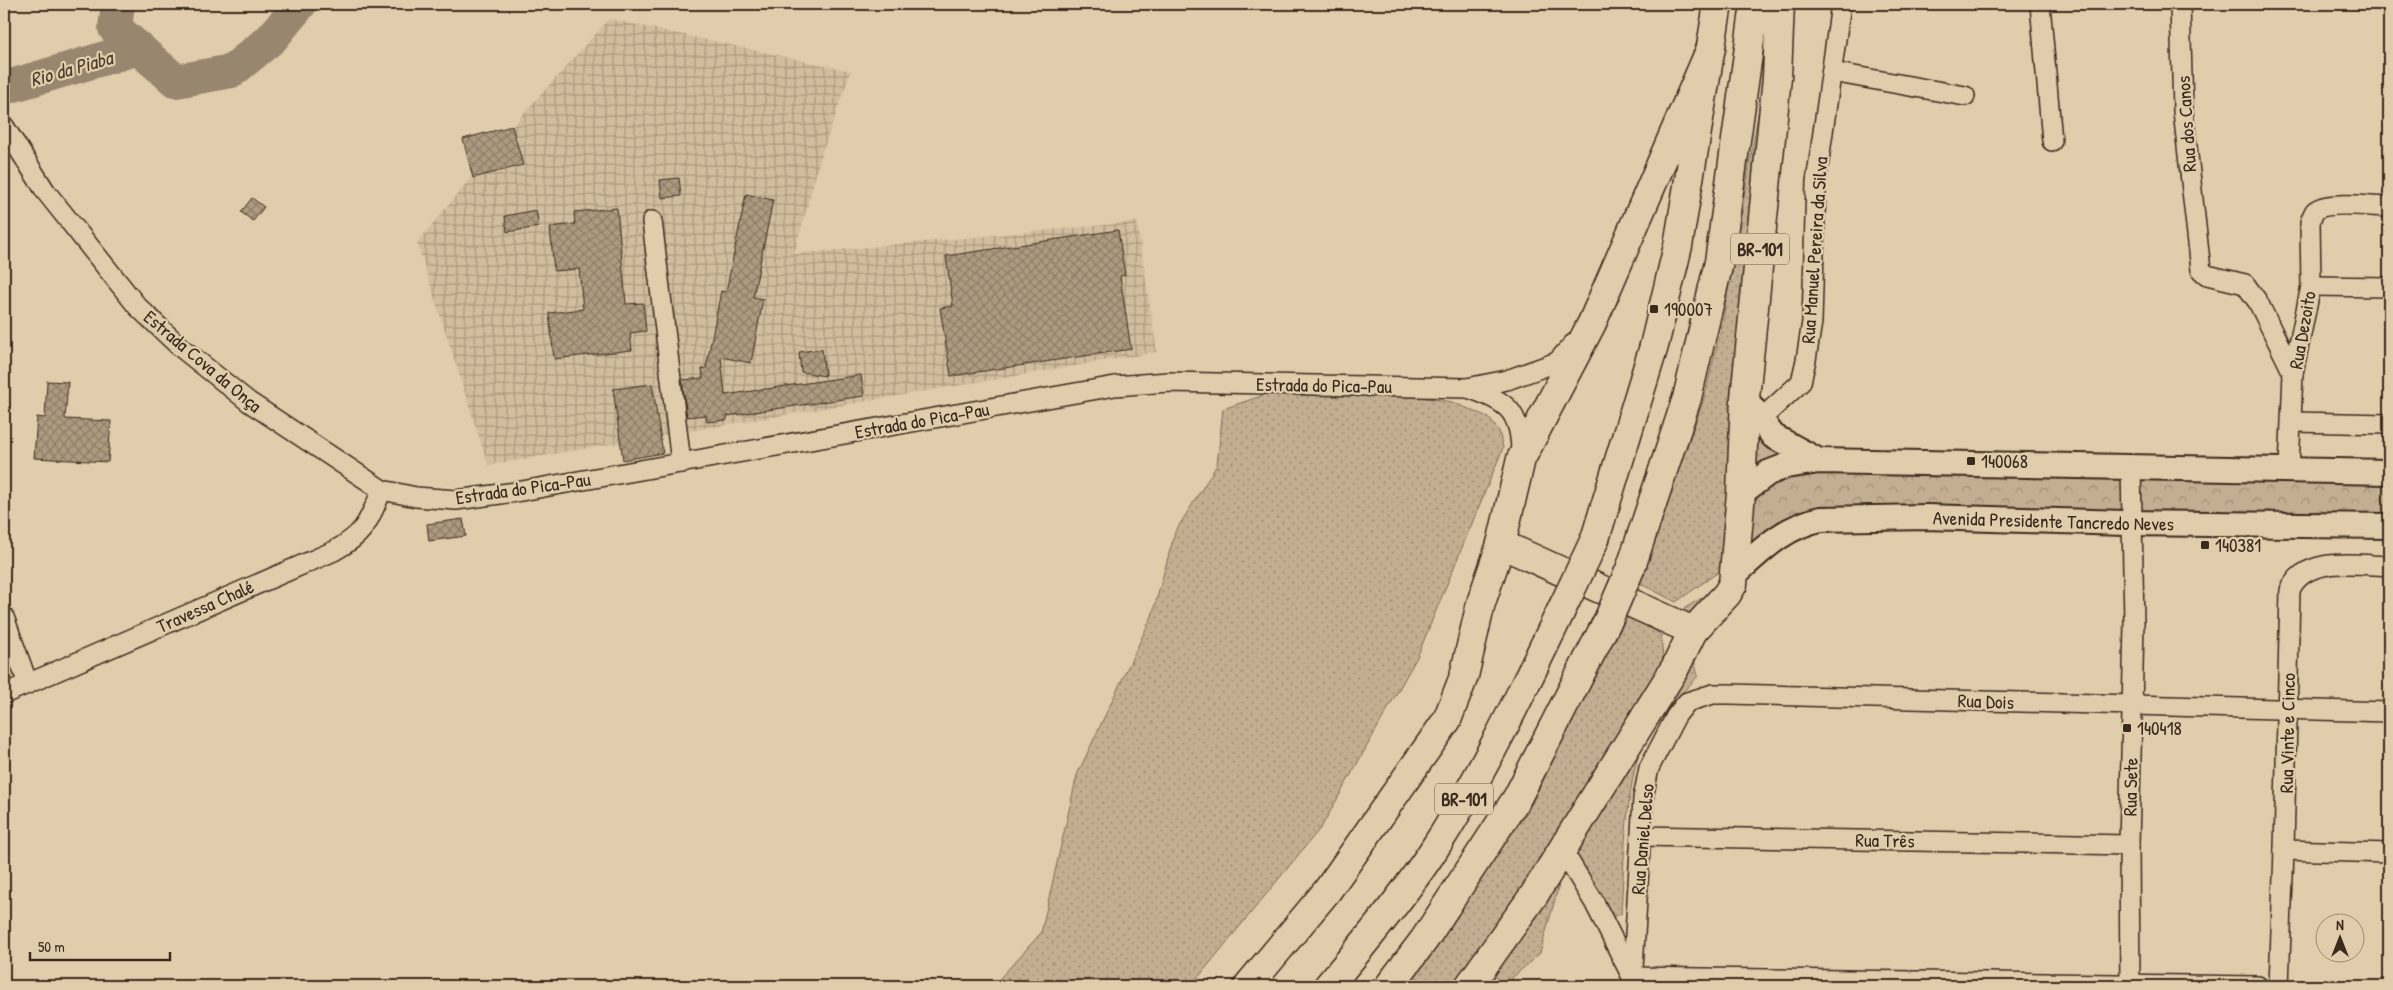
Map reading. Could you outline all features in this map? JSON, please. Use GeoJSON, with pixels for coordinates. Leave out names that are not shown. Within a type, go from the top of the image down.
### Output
{"type":"FeatureCollection","features":[{"type":"Feature","properties":{"kind":"highway","name":"BR-101"},"geometry":{"type":"LineString","coordinates":[[1328,986],[1367,940],[1431,854],[1475,780],[1595,539],[1654,346],[1678,246],[1718,4]]}},
{"type":"Feature","properties":{"kind":"highway","name":"BR-101"},"geometry":{"type":"LineString","coordinates":[[1389,986],[1424,940],[1517,798],[1609,618],[1631,567],[1687,398],[1719,262],[1754,4]]}},
{"type":"Feature","properties":{"kind":"highway","name":"BR-101"},"geometry":{"type":"LineString","coordinates":[[1741,493],[1745,398],[1777,77],[1780,4]]}},
{"type":"Feature","properties":{"kind":"highway"},"geometry":{"type":"LineString","coordinates":[[1248,986],[1327,890],[1447,720],[1464,676],[1481,603],[1501,544],[1521,459],[1592,323],[1711,48]]}},
{"type":"Feature","properties":{"kind":"highway"},"geometry":{"type":"LineString","coordinates":[[1469,986],[1534,895],[1561,848],[1674,668],[1693,631],[1727,594],[1736,574],[1737,532],[1741,493]]}},
{"type":"Feature","properties":{"kind":"highway"},"geometry":{"type":"LineString","coordinates":[[1501,544],[1693,631]]}},
{"type":"Feature","properties":{"kind":"main road"},"geometry":{"type":"LineString","coordinates":[[1745,398],[1774,436],[1819,461]]}},
{"type":"Feature","properties":{"kind":"main road"},"geometry":{"type":"LineString","coordinates":[[1741,493],[1768,473],[1786,466],[1819,461],[2389,472]]}},
{"type":"Feature","properties":{"kind":"main road","name":"Avenida Presidente Tancredo Neves"},"geometry":{"type":"LineString","coordinates":[[1736,574],[1779,535],[1808,521],[1821,519],[1926,517],[2132,524],[2389,526]]}},
{"type":"Feature","properties":{"kind":"street","name":"Rua Manuel Pereira da Silva"},"geometry":{"type":"LineString","coordinates":[[1760,420],[1801,382],[1806,360],[1812,322],[1816,182],[1841,4]]}},
{"type":"Feature","properties":{"kind":"street"},"geometry":{"type":"LineString","coordinates":[[2040,4],[2052,141]]}},
{"type":"Feature","properties":{"kind":"street","name":"Rua dos Canos"},"geometry":{"type":"LineString","coordinates":[[2180,4],[2183,111],[2201,270],[2208,275],[2238,280],[2245,284],[2258,302],[2294,373]]}},
{"type":"Feature","properties":{"kind":"street"},"geometry":{"type":"LineString","coordinates":[[1832,72],[1965,96]]}},
{"type":"Feature","properties":{"kind":"street","name":"Estrada Cova da Onça"},"geometry":{"type":"LineString","coordinates":[[4,126],[46,192],[137,306],[179,346],[249,402],[382,490]]}},
{"type":"Feature","properties":{"kind":"street","name":"Rua Dezoito"},"geometry":{"type":"LineString","coordinates":[[2289,470],[2294,373],[2311,286],[2310,222],[2314,212],[2321,207],[2333,205],[2389,207]]}},
{"type":"Feature","properties":{"kind":"street"},"geometry":{"type":"LineString","coordinates":[[652,221],[674,423],[681,463]]}},
{"type":"Feature","properties":{"kind":"street"},"geometry":{"type":"LineString","coordinates":[[2311,286],[2389,287]]}},
{"type":"Feature","properties":{"kind":"street","name":"Estrada do Pica-Pau"},"geometry":{"type":"LineString","coordinates":[[382,490],[416,497],[456,500],[516,492],[1115,386],[1168,382],[1467,388],[1508,380],[1557,362],[1592,323]]}},
{"type":"Feature","properties":{"kind":"street","name":"Estrada do Pica-Pau"},"geometry":{"type":"LineString","coordinates":[[1467,388],[1496,398],[1510,410],[1521,432],[1521,459]]}},
{"type":"Feature","properties":{"kind":"street"},"geometry":{"type":"LineString","coordinates":[[2292,422],[2389,424]]}},
{"type":"Feature","properties":{"kind":"street","name":"Rua Sete"},"geometry":{"type":"LineString","coordinates":[[2130,986],[2129,845],[2134,623],[2131,467]]}},
{"type":"Feature","properties":{"kind":"street","name":"Travessa Chalé"},"geometry":{"type":"LineString","coordinates":[[4,694],[334,551],[352,541],[366,528],[382,490]]}},
{"type":"Feature","properties":{"kind":"street","name":"Rua Vinte e Cinco"},"geometry":{"type":"LineString","coordinates":[[2279,986],[2290,590],[2294,580],[2309,569],[2332,565],[2389,566]]}},
{"type":"Feature","properties":{"kind":"street"},"geometry":{"type":"LineString","coordinates":[[4,619],[28,684]]}},
{"type":"Feature","properties":{"kind":"street","name":"Rua Dois"},"geometry":{"type":"LineString","coordinates":[[1687,702],[1714,694],[1729,694],[2389,712]]}},
{"type":"Feature","properties":{"kind":"street","name":"Rua Daniel Delso"},"geometry":{"type":"LineString","coordinates":[[1632,982],[1643,798],[1650,768],[1676,716],[1687,702]]}},
{"type":"Feature","properties":{"kind":"street","name":"Rua Três"},"geometry":{"type":"LineString","coordinates":[[1641,836],[2129,845]]}},
{"type":"Feature","properties":{"kind":"street"},"geometry":{"type":"LineString","coordinates":[[1561,848],[1594,902],[1632,982],[1991,981],[2130,986],[2258,986]]}},
{"type":"Feature","properties":{"kind":"street"},"geometry":{"type":"LineString","coordinates":[[2284,850],[2389,853]]}},
{"type":"Feature","properties":{"kind":"shaded area"},"geometry":{"type":"Polygon","coordinates":[[[609,19],[851,71],[821,156],[794,254],[1137,222],[1157,352],[488,465],[417,243],[524,113],[609,19]]]}},
{"type":"Feature","properties":{"kind":"green space"},"geometry":{"type":"Polygon","coordinates":[[[1774,21],[1724,568],[1676,602],[1637,582],[1703,402],[1722,325],[1774,21]]]}},
{"type":"Feature","properties":{"kind":"green space"},"geometry":{"type":"Polygon","coordinates":[[[1267,394],[1415,396],[1452,402],[1488,417],[1499,431],[1503,448],[1417,657],[1322,826],[1191,986],[993,986],[1041,933],[1077,775],[1152,616],[1175,532],[1217,465],[1223,409],[1267,394]]]}},
{"type":"Feature","properties":{"kind":"green space"},"geometry":{"type":"Polygon","coordinates":[[[1751,430],[1831,466],[2389,478],[2389,519],[1797,512],[1749,544],[1751,430]]]}},
{"type":"Feature","properties":{"kind":"green space"},"geometry":{"type":"Polygon","coordinates":[[[1720,587],[1734,597],[1710,634],[1693,655],[1698,676],[1654,723],[1641,747],[1630,793],[1621,914],[1612,917],[1606,911],[1571,850],[1688,662],[1680,611],[1720,587]]]}},
{"type":"Feature","properties":{"kind":"green space"},"geometry":{"type":"Polygon","coordinates":[[[1630,613],[1661,635],[1663,659],[1656,682],[1544,859],[1454,986],[1400,986],[1528,811],[1594,676],[1630,613]]]}},
{"type":"Feature","properties":{"kind":"green space"},"geometry":{"type":"Polygon","coordinates":[[[1559,885],[1540,953],[1512,978],[1510,986],[1486,986],[1516,937],[1559,885]]]}},
{"type":"Feature","properties":{"kind":"building"},"geometry":{"type":"Polygon","coordinates":[[[512,126],[523,165],[473,178],[463,139],[512,126]]]}},
{"type":"Feature","properties":{"kind":"building"},"geometry":{"type":"Polygon","coordinates":[[[679,178],[681,196],[662,198],[660,180],[679,178]]]}},
{"type":"Feature","properties":{"kind":"building"},"geometry":{"type":"Polygon","coordinates":[[[746,194],[773,200],[753,297],[763,299],[751,363],[721,357],[725,395],[861,375],[864,396],[727,416],[727,420],[707,422],[706,415],[687,417],[682,380],[703,378],[702,369],[706,368],[721,291],[726,292],[746,194]]]}},
{"type":"Feature","properties":{"kind":"building"},"geometry":{"type":"Polygon","coordinates":[[[252,198],[264,207],[253,221],[241,212],[252,198]]]}},
{"type":"Feature","properties":{"kind":"building"},"geometry":{"type":"Polygon","coordinates":[[[617,208],[626,304],[643,303],[646,331],[630,333],[632,350],[554,359],[549,313],[583,309],[579,269],[554,271],[550,227],[575,224],[574,212],[617,208]]]}},
{"type":"Feature","properties":{"kind":"building"},"geometry":{"type":"Polygon","coordinates":[[[536,210],[539,227],[507,232],[505,216],[536,210]]]}},
{"type":"Feature","properties":{"kind":"building"},"geometry":{"type":"Polygon","coordinates":[[[1118,230],[1125,275],[1120,276],[1131,349],[951,376],[940,308],[953,306],[946,256],[1118,230]]]}},
{"type":"Feature","properties":{"kind":"building"},"geometry":{"type":"Polygon","coordinates":[[[822,349],[825,376],[801,372],[799,352],[822,349]]]}},
{"type":"Feature","properties":{"kind":"building"},"geometry":{"type":"Polygon","coordinates":[[[47,381],[68,382],[65,419],[111,421],[108,462],[34,458],[37,417],[45,418],[47,381]]]}},
{"type":"Feature","properties":{"kind":"building"},"geometry":{"type":"Polygon","coordinates":[[[652,384],[663,453],[623,460],[613,389],[652,384]]]}},
{"type":"Feature","properties":{"kind":"building"},"geometry":{"type":"Polygon","coordinates":[[[463,519],[466,536],[429,541],[427,524],[463,519]]]}},
{"type":"Feature","properties":{"kind":"waterway"},"geometry":{"type":"LineString","coordinates":[[118,4],[115,28],[176,81],[232,71],[272,38],[300,4]]}},
{"type":"Feature","properties":{"kind":"waterway","name":"Rio da Piaba"},"geometry":{"type":"LineString","coordinates":[[4,88],[139,48]]}},
{"type":"Feature","properties":{"kind":"place","name":"190007"},"geometry":{"type":"Point","coordinates":[1654,309]}},
{"type":"Feature","properties":{"kind":"place","name":"140068"},"geometry":{"type":"Point","coordinates":[1971,461]}},
{"type":"Feature","properties":{"kind":"place","name":"140381"},"geometry":{"type":"Point","coordinates":[2205,545]}},
{"type":"Feature","properties":{"kind":"place","name":"140418"},"geometry":{"type":"Point","coordinates":[2127,728]}}]}
